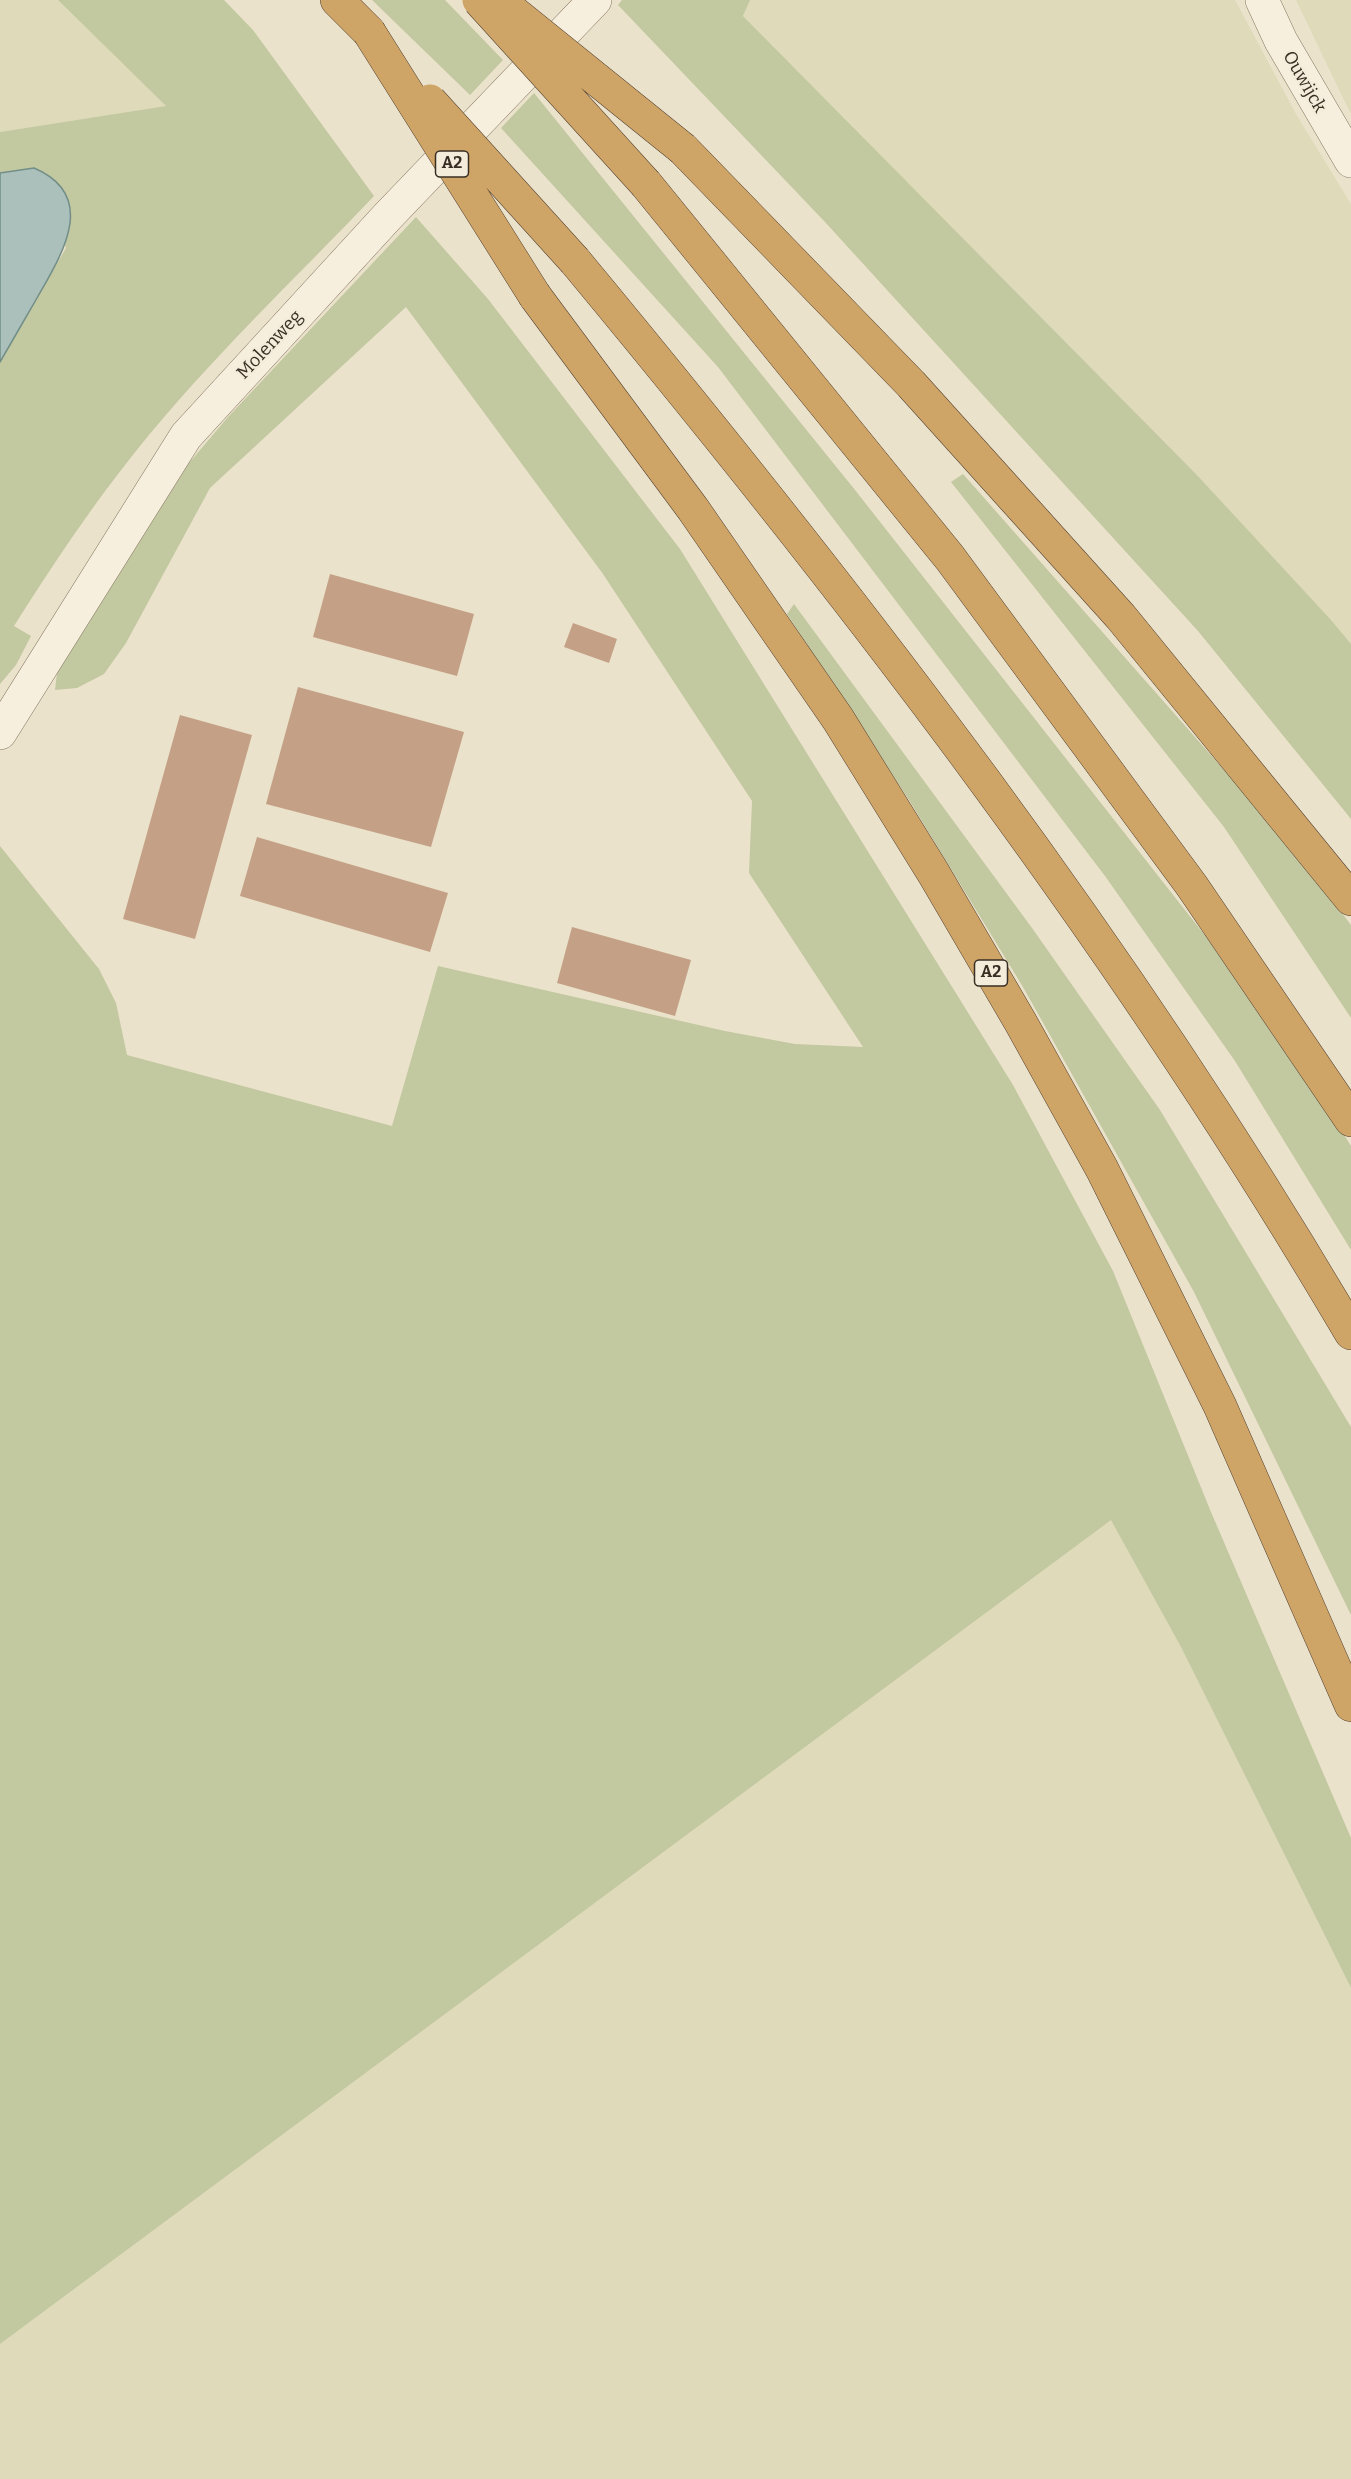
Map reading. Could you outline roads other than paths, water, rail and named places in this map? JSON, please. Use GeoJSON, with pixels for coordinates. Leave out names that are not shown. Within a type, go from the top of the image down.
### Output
{"type":"FeatureCollection","features":[{"type":"Feature","properties":{"kind":"highway"},"geometry":{"type":"LineString","coordinates":[[478,0],[646,184],[950,558],[1192,886],[1351,1120]]}},
{"type":"Feature","properties":{"kind":"highway"},"geometry":{"type":"LineString","coordinates":[[499,0],[683,149],[911,384],[1120,617],[1351,899]]}},
{"type":"Feature","properties":{"kind":"highway","name":"A2"},"geometry":{"type":"LineString","coordinates":[[353,17],[575,261],[721,437],[859,612],[1077,906],[1283,1217],[1351,1333]]}},
{"type":"Feature","properties":{"kind":"highway","name":"A2"},"geometry":{"type":"LineString","coordinates":[[353,17],[535,296],[693,508],[838,719],[934,874],[1102,1169],[1220,1406],[1351,1705]]}},
{"type":"Feature","properties":{"kind":"street","name":"Molenweg"},"geometry":{"type":"LineString","coordinates":[[0,733],[186,436],[387,217],[595,0]]}},
{"type":"Feature","properties":{"kind":"street","name":"Ouwijck"},"geometry":{"type":"LineString","coordinates":[[1262,0],[1281,41],[1351,161]]}},
{"type":"Feature","properties":{"kind":"water"},"geometry":{"type":"Polygon","coordinates":[[[34,168],[54,180],[66,194],[70,210],[69,228],[56,264],[0,362],[0,173],[34,168]]]}}]}
